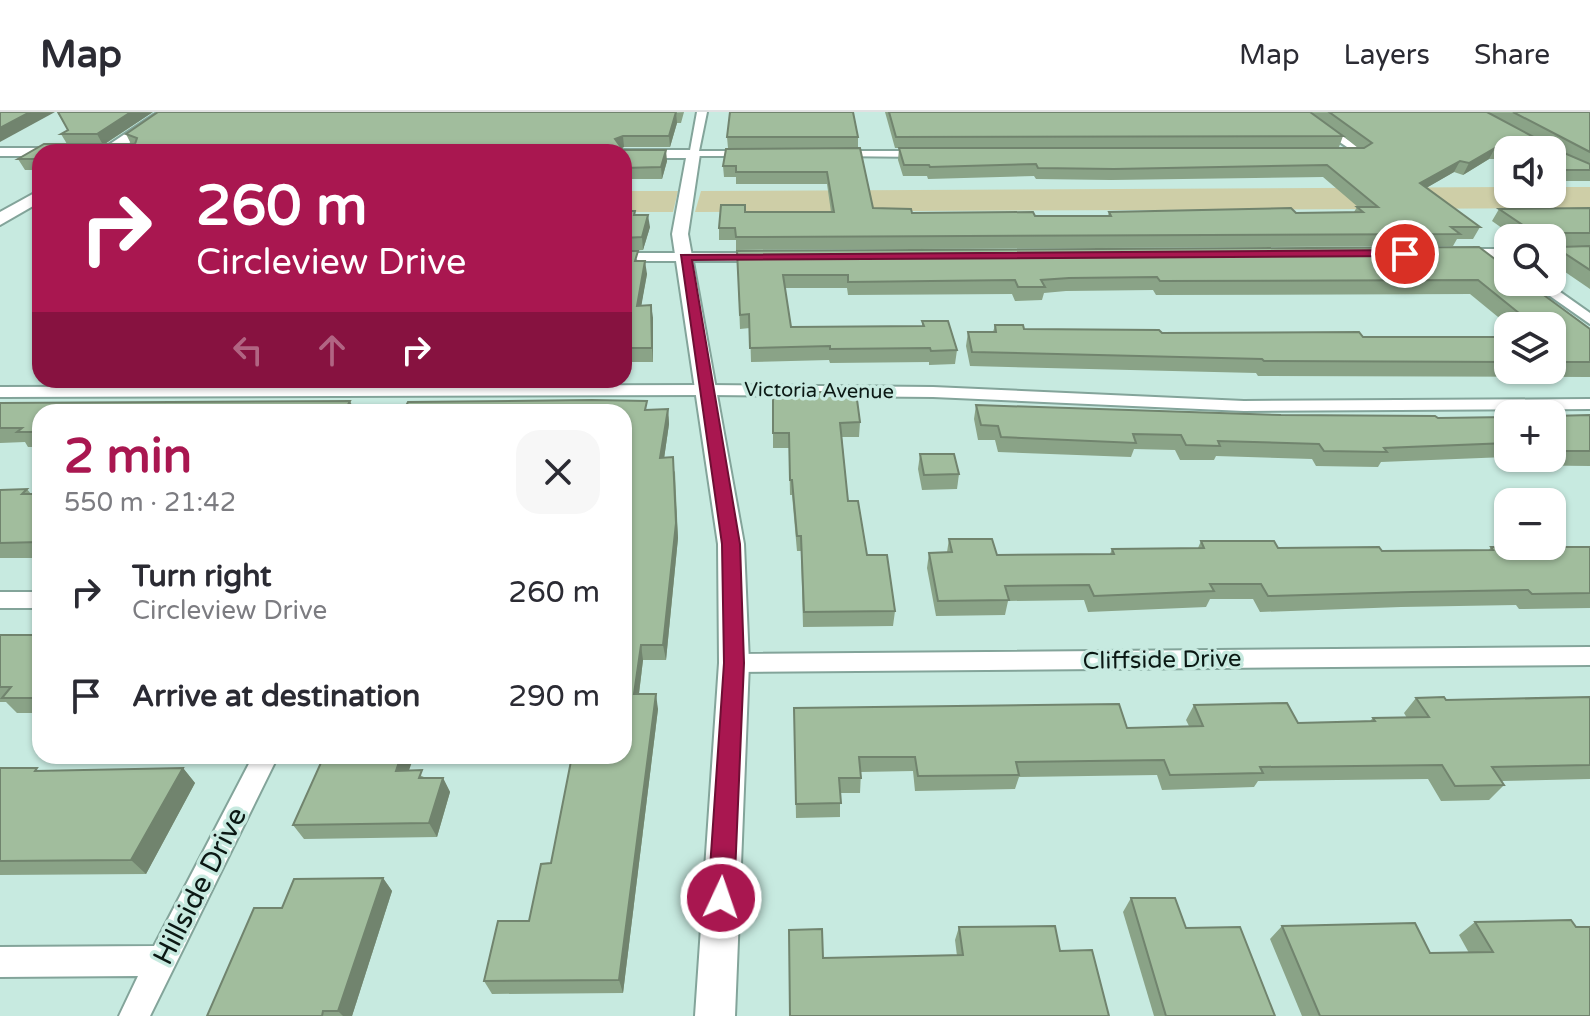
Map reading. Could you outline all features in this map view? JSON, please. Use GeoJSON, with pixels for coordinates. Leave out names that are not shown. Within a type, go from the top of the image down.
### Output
{"type":"FeatureCollection","features":[{"type":"Feature","properties":{"kind":"main road"},"geometry":{"type":"LineString","coordinates":[[118,144],[168,112]]}},
{"type":"Feature","properties":{"kind":"main road"},"geometry":{"type":"LineString","coordinates":[[0,220],[32,200]]}},
{"type":"Feature","properties":{"kind":"street"},"geometry":{"type":"LineString","coordinates":[[702,112],[680,234],[731,544],[734,663],[715,1016]]}},
{"type":"Feature","properties":{"kind":"street"},"geometry":{"type":"LineString","coordinates":[[1300,112],[1358,149],[1359,153],[1327,153]]}},
{"type":"Feature","properties":{"kind":"street"},"geometry":{"type":"LineString","coordinates":[[0,152],[32,152]]}},
{"type":"Feature","properties":{"kind":"street"},"geometry":{"type":"LineString","coordinates":[[632,154],[772,154]]}},
{"type":"Feature","properties":{"kind":"street"},"geometry":{"type":"LineString","coordinates":[[820,154],[931,154]]}},
{"type":"Feature","properties":{"kind":"street"},"geometry":{"type":"LineString","coordinates":[[1450,253],[1494,255]]}},
{"type":"Feature","properties":{"kind":"street"},"geometry":{"type":"LineString","coordinates":[[632,257],[777,257]]}},
{"type":"Feature","properties":{"kind":"street"},"geometry":{"type":"LineString","coordinates":[[1557,296],[1590,320]]}},
{"type":"Feature","properties":{"kind":"street","name":"Victoria Avenue"},"geometry":{"type":"LineString","coordinates":[[0,392],[708,390],[933,392],[1244,406],[1590,404]]}},
{"type":"Feature","properties":{"kind":"street"},"geometry":{"type":"LineString","coordinates":[[0,600],[32,600]]}},
{"type":"Feature","properties":{"kind":"street","name":"Cliffside Drive"},"geometry":{"type":"LineString","coordinates":[[734,663],[1590,656]]}},
{"type":"Feature","properties":{"kind":"street","name":"Hillside Drive"},"geometry":{"type":"LineString","coordinates":[[134,1016],[262,764]]}},
{"type":"Feature","properties":{"kind":"street"},"geometry":{"type":"LineString","coordinates":[[0,962],[163,961]]}},
{"type":"Feature","properties":{"kind":"green space"},"geometry":{"type":"Polygon","coordinates":[[[1494,187],[1494,208],[1566,208],[1566,187],[1590,187],[1590,208],[695,212],[701,191],[1494,187]]]}},
{"type":"Feature","properties":{"kind":"green space"},"geometry":{"type":"Polygon","coordinates":[[[632,191],[678,191],[673,212],[632,212],[632,191]]]}},
{"type":"Feature","properties":{"kind":"building"},"geometry":{"type":"Polygon","coordinates":[[[0,112],[30,112],[0,128],[0,112]]]}},
{"type":"Feature","properties":{"kind":"building"},"geometry":{"type":"Polygon","coordinates":[[[58,112],[131,112],[97,134],[61,134],[68,130],[58,112]]]}},
{"type":"Feature","properties":{"kind":"building"},"geometry":{"type":"Polygon","coordinates":[[[158,112],[676,112],[669,136],[623,136],[615,139],[619,144],[135,144],[137,138],[126,134],[158,112]]]}},
{"type":"Feature","properties":{"kind":"building"},"geometry":{"type":"Polygon","coordinates":[[[730,112],[853,112],[858,137],[727,137],[730,112]]]}},
{"type":"Feature","properties":{"kind":"building"},"geometry":{"type":"Polygon","coordinates":[[[889,112],[1310,112],[1343,136],[896,137],[889,112]]]}},
{"type":"Feature","properties":{"kind":"building"},"geometry":{"type":"Polygon","coordinates":[[[1329,112],[1487,112],[1532,136],[1494,136],[1494,149],[1469,163],[1460,161],[1420,183],[1480,227],[1451,227],[1460,234],[736,237],[735,228],[719,228],[721,205],[745,205],[745,212],[834,212],[827,172],[736,172],[736,166],[723,166],[726,149],[860,148],[873,208],[911,209],[912,213],[1033,212],[1035,216],[1111,216],[1109,212],[1291,208],[1296,213],[1363,212],[1357,207],[1378,207],[1327,165],[1114,169],[1038,168],[1036,164],[930,167],[904,165],[899,148],[1364,148],[1372,143],[1329,112]]]}},
{"type":"Feature","properties":{"kind":"building"},"geometry":{"type":"Polygon","coordinates":[[[1513,112],[1590,112],[1590,152],[1566,140],[1566,136],[1559,136],[1513,112]]]}},
{"type":"Feature","properties":{"kind":"building"},"geometry":{"type":"Polygon","coordinates":[[[632,150],[666,150],[661,167],[632,168],[632,150]]]}},
{"type":"Feature","properties":{"kind":"building"},"geometry":{"type":"Polygon","coordinates":[[[32,151],[32,159],[18,159],[32,151]]]}},
{"type":"Feature","properties":{"kind":"building"},"geometry":{"type":"Polygon","coordinates":[[[1566,154],[1590,164],[1590,170],[1566,170],[1566,154]]]}},
{"type":"Feature","properties":{"kind":"building"},"geometry":{"type":"Polygon","coordinates":[[[1590,208],[1590,233],[1566,233],[1566,224],[1521,224],[1499,209],[1590,208]]]}},
{"type":"Feature","properties":{"kind":"building"},"geometry":{"type":"Polygon","coordinates":[[[632,211],[635,211],[634,215],[648,215],[642,237],[632,238],[632,211]]]}},
{"type":"Feature","properties":{"kind":"building"},"geometry":{"type":"Polygon","coordinates":[[[1590,246],[1590,270],[1566,254],[1566,247],[1590,246]]]}},
{"type":"Feature","properties":{"kind":"building"},"geometry":{"type":"Polygon","coordinates":[[[1479,247],[1494,258],[1494,293],[1478,280],[1160,281],[1157,277],[1069,278],[1041,280],[1045,287],[1018,287],[1015,280],[848,282],[848,275],[783,275],[791,327],[924,326],[922,321],[948,321],[957,350],[830,349],[830,346],[750,348],[749,314],[740,315],[737,251],[1479,247]]]}},
{"type":"Feature","properties":{"kind":"building"},"geometry":{"type":"Polygon","coordinates":[[[632,251],[638,251],[635,261],[645,261],[637,306],[651,305],[652,348],[632,348],[632,251]]]}},
{"type":"Feature","properties":{"kind":"building"},"geometry":{"type":"Polygon","coordinates":[[[1498,296],[1545,296],[1590,329],[1590,362],[1566,362],[1566,312],[1518,312],[1498,296]]]}},
{"type":"Feature","properties":{"kind":"building"},"geometry":{"type":"Polygon","coordinates":[[[995,325],[1023,325],[1024,329],[1159,330],[1162,333],[1359,332],[1363,337],[1494,337],[1494,362],[1264,361],[972,352],[968,332],[996,332],[995,325]]]}},
{"type":"Feature","properties":{"kind":"building"},"geometry":{"type":"Polygon","coordinates":[[[773,392],[856,392],[860,422],[840,423],[848,501],[858,501],[867,555],[887,555],[895,611],[804,612],[801,536],[797,536],[790,480],[789,433],[773,433],[773,392]]]}},
{"type":"Feature","properties":{"kind":"building"},"geometry":{"type":"Polygon","coordinates":[[[350,401],[348,404],[32,404],[32,432],[17,432],[22,428],[0,428],[0,403],[350,401]]]}},
{"type":"Feature","properties":{"kind":"building"},"geometry":{"type":"Polygon","coordinates":[[[647,401],[645,410],[668,409],[660,458],[673,457],[676,523],[663,645],[641,645],[634,694],[656,694],[619,980],[484,981],[498,921],[529,921],[541,864],[551,863],[570,764],[632,764],[632,404],[408,402],[647,401]]]}},
{"type":"Feature","properties":{"kind":"building"},"geometry":{"type":"Polygon","coordinates":[[[976,405],[1281,415],[1494,417],[1494,444],[1384,448],[1387,452],[1324,451],[1319,444],[1218,441],[1220,446],[1186,445],[1181,435],[1133,434],[1136,443],[1001,437],[998,426],[981,425],[976,405]]]}},
{"type":"Feature","properties":{"kind":"building"},"geometry":{"type":"Polygon","coordinates":[[[1590,415],[1590,451],[1566,451],[1566,416],[1590,415]]]}},
{"type":"Feature","properties":{"kind":"building"},"geometry":{"type":"Polygon","coordinates":[[[920,454],[954,454],[959,474],[924,475],[920,454]]]}},
{"type":"Feature","properties":{"kind":"building"},"geometry":{"type":"Polygon","coordinates":[[[27,489],[22,494],[32,494],[32,542],[0,543],[0,490],[27,489]]]}},
{"type":"Feature","properties":{"kind":"building"},"geometry":{"type":"Polygon","coordinates":[[[949,539],[992,539],[997,555],[1114,554],[1112,549],[1204,548],[1201,541],[1274,541],[1278,548],[1379,547],[1382,551],[1493,550],[1491,547],[1494,547],[1494,560],[1566,560],[1566,547],[1590,547],[1590,593],[1532,594],[1528,590],[1268,596],[1261,584],[1210,584],[1214,591],[1094,596],[1089,585],[1005,586],[1009,600],[938,601],[929,553],[952,552],[949,539]]]}},
{"type":"Feature","properties":{"kind":"building"},"geometry":{"type":"Polygon","coordinates":[[[0,635],[32,635],[32,698],[2,698],[11,687],[0,687],[0,635]]]}},
{"type":"Feature","properties":{"kind":"building"},"geometry":{"type":"Polygon","coordinates":[[[1444,697],[1446,700],[1590,697],[1590,765],[1492,767],[1504,785],[1455,786],[1442,765],[1260,767],[1263,773],[1170,775],[1164,760],[1016,762],[1019,775],[918,776],[915,757],[859,757],[861,778],[839,778],[841,803],[796,804],[794,708],[1119,704],[1127,728],[1203,726],[1194,705],[1287,703],[1298,723],[1429,717],[1416,698],[1444,697]]]}},
{"type":"Feature","properties":{"kind":"building"},"geometry":{"type":"Polygon","coordinates":[[[320,764],[398,764],[396,771],[422,770],[419,778],[443,778],[429,823],[293,825],[320,764]]]}},
{"type":"Feature","properties":{"kind":"building"},"geometry":{"type":"Polygon","coordinates":[[[0,768],[37,768],[35,771],[183,768],[131,860],[0,861],[0,768]]]}},
{"type":"Feature","properties":{"kind":"building"},"geometry":{"type":"Polygon","coordinates":[[[383,878],[338,1011],[323,1011],[322,1016],[207,1016],[254,908],[282,908],[294,879],[383,878]]]}},
{"type":"Feature","properties":{"kind":"building"},"geometry":{"type":"Polygon","coordinates":[[[1131,898],[1175,898],[1186,928],[1240,927],[1275,1016],[1166,1016],[1131,898]]]}},
{"type":"Feature","properties":{"kind":"building"},"geometry":{"type":"Polygon","coordinates":[[[1571,920],[1576,927],[1590,927],[1590,1016],[1320,1016],[1282,926],[1415,923],[1430,953],[1493,952],[1475,922],[1571,920]]]}},
{"type":"Feature","properties":{"kind":"building"},"geometry":{"type":"Polygon","coordinates":[[[1055,926],[1060,951],[1092,950],[1109,1016],[790,1016],[789,930],[822,929],[823,958],[963,955],[959,927],[1055,926]]]}},
{"type":"Feature","properties":{"kind":"route"},"geometry":{"type":"LineString","coordinates":[[721,898],[734,663],[731,544],[685,257],[1405,254]]}}]}
